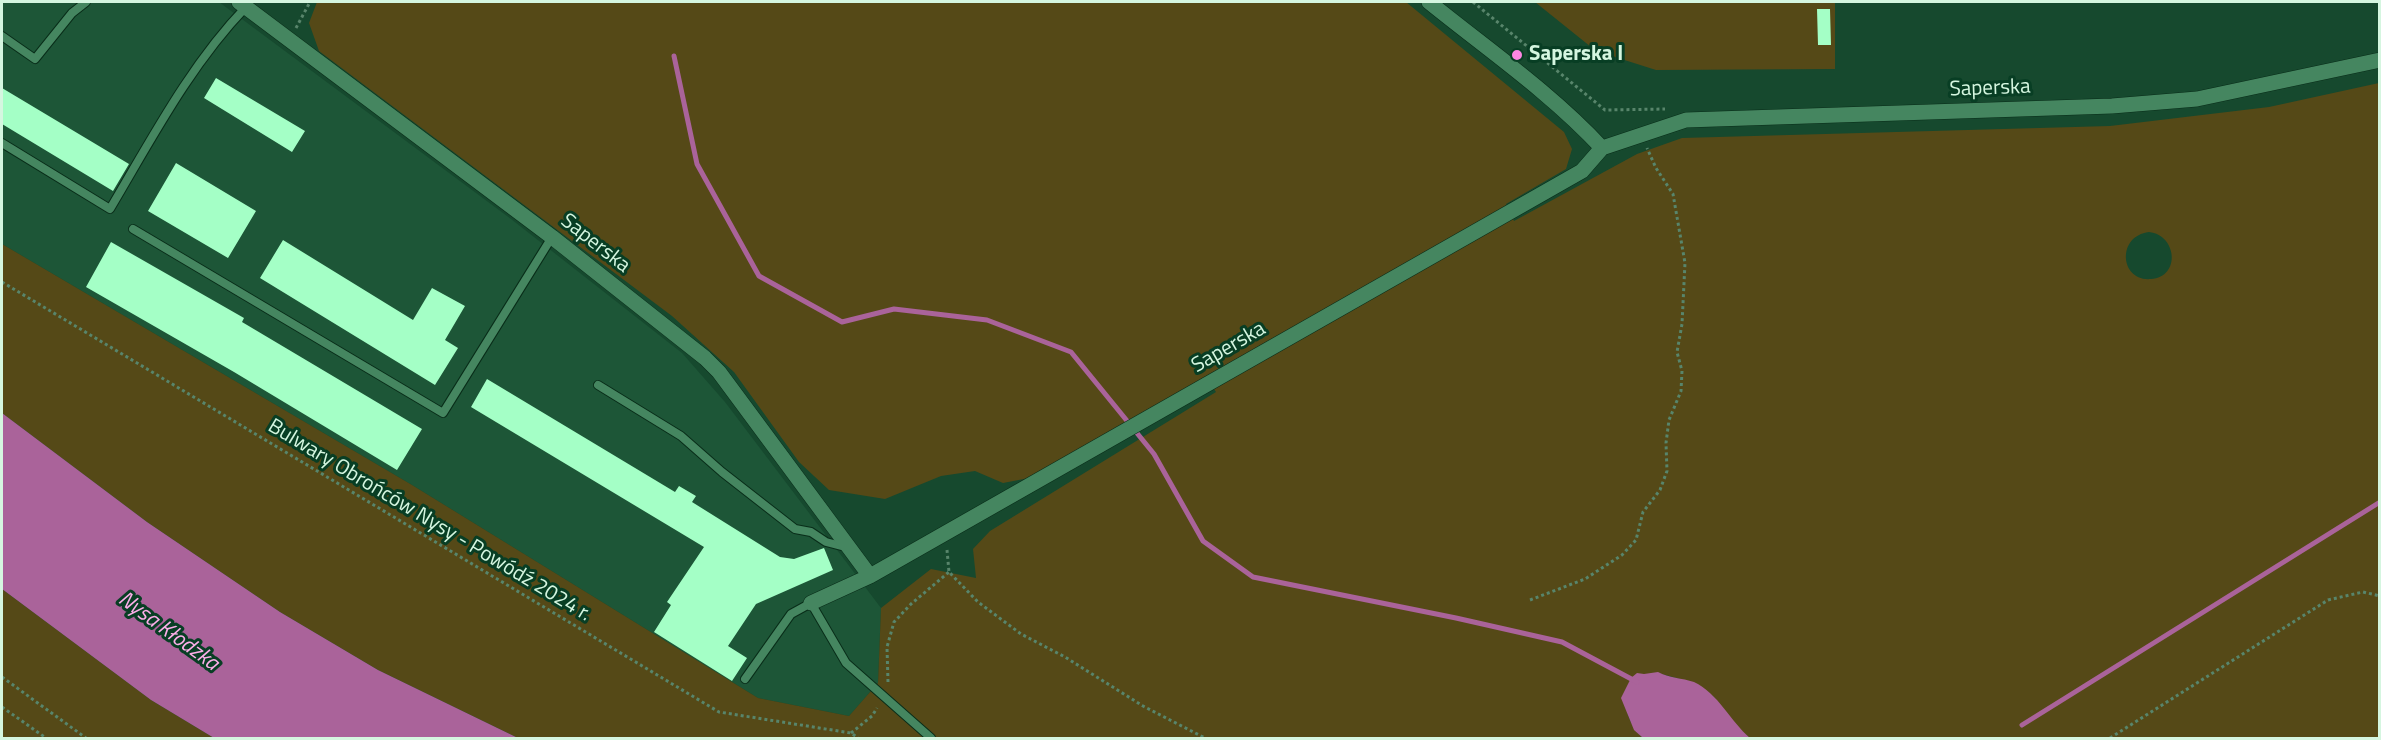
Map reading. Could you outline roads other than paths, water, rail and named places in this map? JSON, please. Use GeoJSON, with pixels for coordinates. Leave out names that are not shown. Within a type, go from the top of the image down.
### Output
{"type":"FeatureCollection","features":[{"type":"Feature","properties":{"kind":"street"},"geometry":{"type":"LineString","coordinates":[[1429,2],[1574,120],[1602,148]]}},
{"type":"Feature","properties":{"kind":"street","name":"Saperska"},"geometry":{"type":"LineString","coordinates":[[243,4],[552,237],[662,323],[719,372],[870,576]]}},
{"type":"Feature","properties":{"kind":"street","name":"Saperska"},"geometry":{"type":"LineString","coordinates":[[811,603],[870,576],[1582,171],[1602,148],[1667,125],[1686,120],[2122,105],[2197,99],[2379,60]]}},
{"type":"Feature","properties":{"kind":"lane"},"geometry":{"type":"LineString","coordinates":[[2,36],[35,59],[72,13],[86,2]]}},
{"type":"Feature","properties":{"kind":"lane"},"geometry":{"type":"LineString","coordinates":[[2,143],[110,209],[207,52],[243,4]]}},
{"type":"Feature","properties":{"kind":"lane"},"geometry":{"type":"LineString","coordinates":[[133,229],[443,413],[552,237]]}},
{"type":"Feature","properties":{"kind":"lane"},"geometry":{"type":"LineString","coordinates":[[598,385],[681,436],[722,472],[795,529],[811,532],[826,542],[849,548]]}},
{"type":"Feature","properties":{"kind":"lane"},"geometry":{"type":"LineString","coordinates":[[745,679],[791,614],[811,603],[846,663],[931,738]]}},
{"type":"Feature","properties":{"kind":"water","name":"Nysa Kłodzka"},"geometry":{"type":"Polygon","coordinates":[[[2,413],[147,522],[280,612],[378,670],[518,738],[214,738],[151,700],[2,589],[2,413]]]}},
{"type":"Feature","properties":{"kind":"water"},"geometry":{"type":"Polygon","coordinates":[[[1658,672],[1694,682],[1703,687],[1750,738],[1643,738],[1634,730],[1621,698],[1631,678],[1637,673],[1658,672]]]}},
{"type":"Feature","properties":{"kind":"waterway"},"geometry":{"type":"LineString","coordinates":[[674,56],[697,164],[759,276],[842,322],[894,309],[987,320],[1071,352],[1154,454],[1203,541],[1253,577],[1562,642],[1637,682]]}},
{"type":"Feature","properties":{"kind":"waterway"},"geometry":{"type":"LineString","coordinates":[[2022,725],[2380,502]]}},
{"type":"Feature","properties":{"kind":"place","name":"Saperska I"},"geometry":{"type":"Point","coordinates":[1517,55]}}]}
